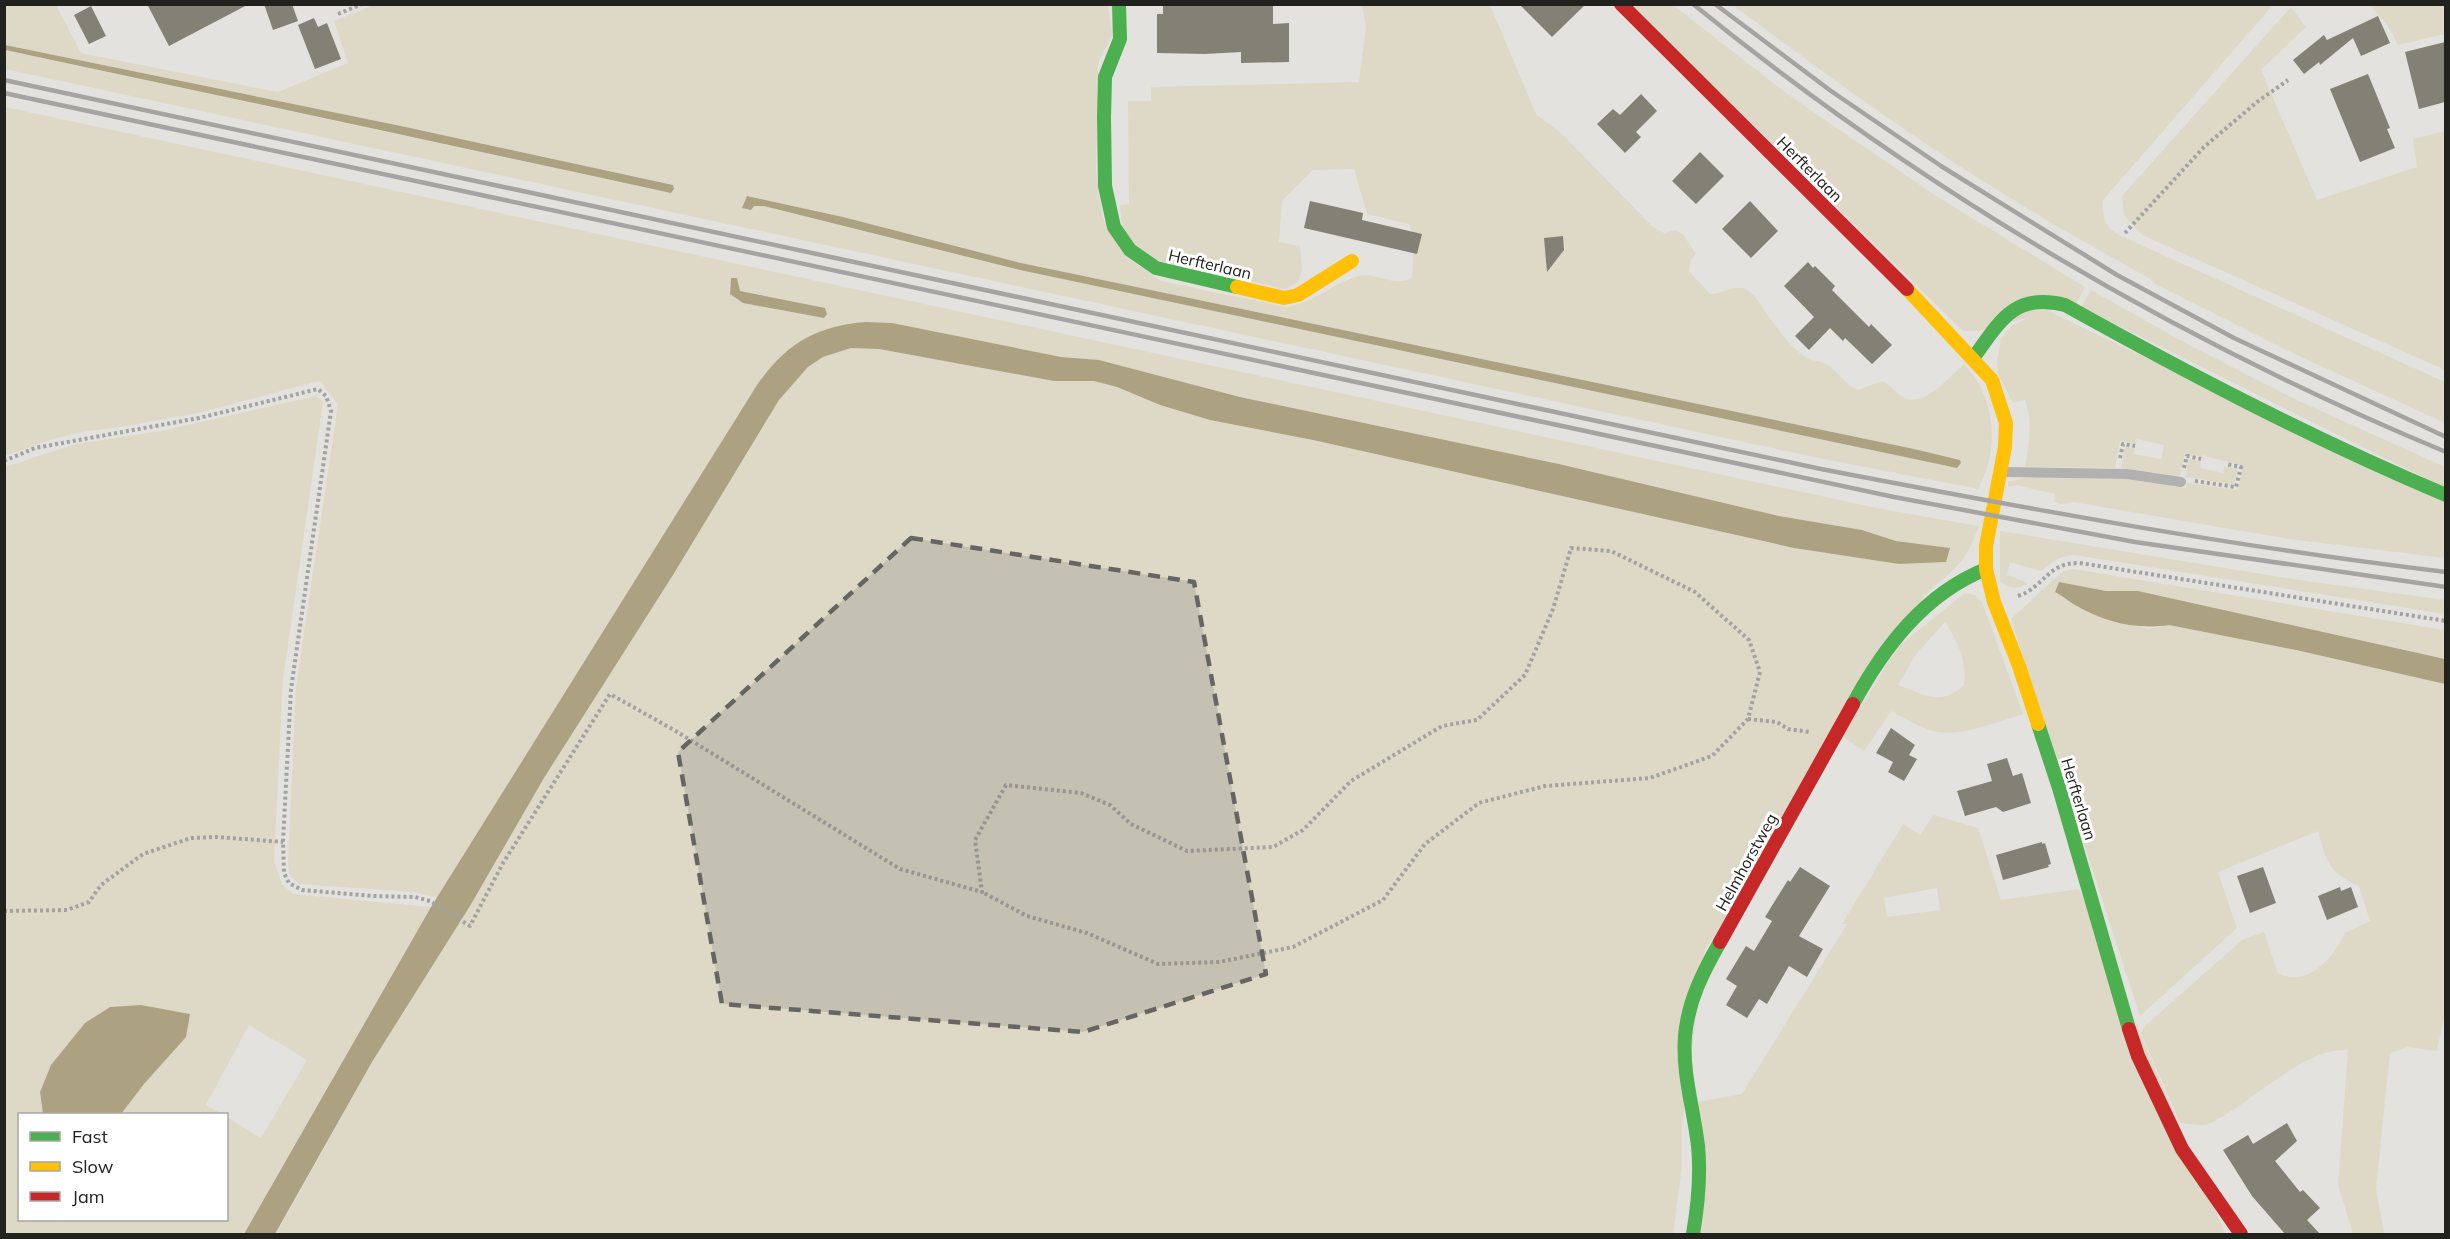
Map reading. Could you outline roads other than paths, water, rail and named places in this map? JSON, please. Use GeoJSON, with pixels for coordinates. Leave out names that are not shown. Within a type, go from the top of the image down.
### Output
{"type":"FeatureCollection","features":[{"type":"Feature","properties":{"kind":"street","name":"Herfterlaan"},"geometry":{"type":"LineString","coordinates":[[1119,4],[1120,38],[1109,63],[1106,77],[1105,178],[1107,203],[1122,241],[1140,258],[1156,268],[1284,298],[1298,295],[1352,261]]}},
{"type":"Feature","properties":{"kind":"street","name":"Herfterlaan"},"geometry":{"type":"LineString","coordinates":[[1621,4],[1974,357],[1992,380],[2006,423],[2005,447],[1986,546],[1986,569],[1994,602],[2019,666],[2059,788],[2116,989],[2138,1056],[2182,1149],[2241,1234]]}},
{"type":"Feature","properties":{"kind":"street"},"geometry":{"type":"LineString","coordinates":[[1974,357],[2011,312],[2021,304],[2031,300],[2051,300],[2065,305],[2186,373],[2286,425],[2445,495]]}},
{"type":"Feature","properties":{"kind":"street","name":"Helmhorstweg"},"geometry":{"type":"LineString","coordinates":[[1693,1234],[1699,1180],[1696,1132],[1688,1084],[1684,1038],[1689,1007],[1700,977],[1862,690],[1898,635],[1924,607],[1948,587],[1966,576],[1986,569]]}},
{"type":"Feature","properties":{"kind":"lane"},"geometry":{"type":"LineString","coordinates":[[2000,472],[2127,474],[2181,482]]}},
{"type":"Feature","properties":{"kind":"railway"},"geometry":{"type":"LineString","coordinates":[[1693,4],[1868,136],[1959,197],[2053,255],[2149,310],[2246,361],[2446,452]]}},
{"type":"Feature","properties":{"kind":"railway"},"geometry":{"type":"LineString","coordinates":[[1715,4],[1831,91],[1941,166],[2117,275],[2234,338],[2446,437]]}},
{"type":"Feature","properties":{"kind":"railway"},"geometry":{"type":"LineString","coordinates":[[4,80],[1821,469],[2132,526],[2289,551],[2446,572]]}},
{"type":"Feature","properties":{"kind":"railway"},"geometry":{"type":"LineString","coordinates":[[4,93],[1894,497],[2135,542],[2446,587]]}}]}
